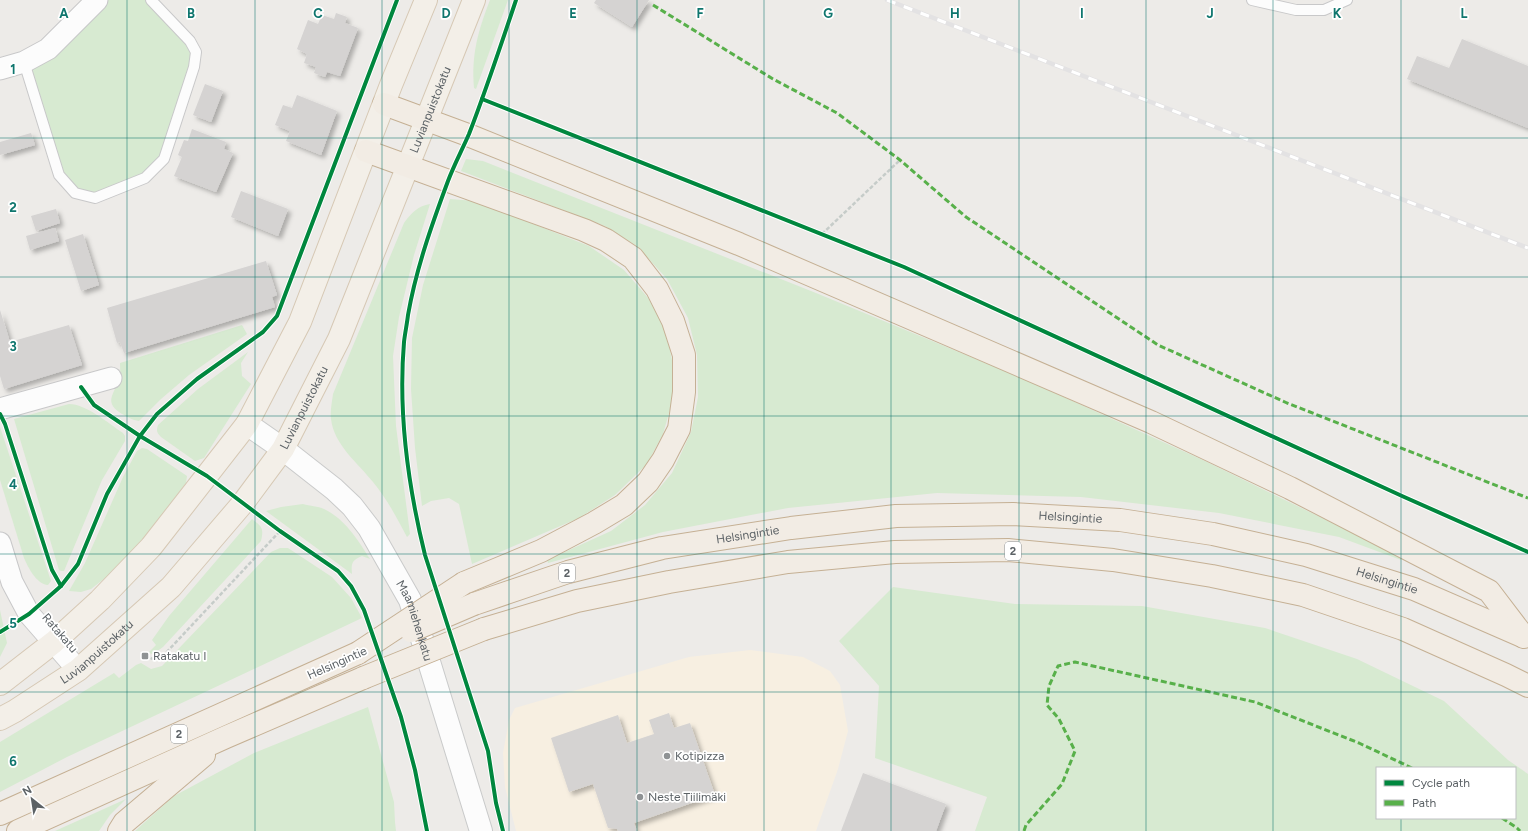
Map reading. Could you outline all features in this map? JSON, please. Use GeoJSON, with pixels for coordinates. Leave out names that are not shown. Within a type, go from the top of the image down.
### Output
{"type":"FeatureCollection","features":[{"type":"Feature","properties":{"kind":"highway"},"geometry":{"type":"LineString","coordinates":[[384,104],[427,119],[739,244],[1151,422],[1290,488],[1489,591],[1526,638]]}},
{"type":"Feature","properties":{"kind":"highway"},"geometry":{"type":"LineString","coordinates":[[358,653],[464,583],[541,551],[594,523],[624,505],[648,482],[663,460],[679,429],[684,392],[684,355],[673,321],[657,289],[633,258],[606,240],[584,230],[366,151]]}},
{"type":"Feature","properties":{"kind":"highway","name":"Helsingintie"},"geometry":{"type":"LineString","coordinates":[[0,814],[358,653],[474,604],[568,572],[662,548],[791,528],[896,516],[1012,514],[1120,520],[1213,534],[1306,555],[1414,589],[1526,638]]}},
{"type":"Feature","properties":{"kind":"highway","name":"Helsingintie"},"geometry":{"type":"LineString","coordinates":[[18,831],[226,737],[484,629],[577,601],[669,582],[788,562],[895,552],[1008,550],[1113,560],[1212,576],[1303,595],[1403,629],[1528,686]]}},
{"type":"Feature","properties":{"kind":"highway"},"geometry":{"type":"LineString","coordinates":[[119,831],[124,823],[152,798],[226,737]]}},
{"type":"Feature","properties":{"kind":"main road"},"geometry":{"type":"LineString","coordinates":[[0,684],[54,642],[100,600],[151,547],[247,424],[300,322],[384,104],[426,0]]}},
{"type":"Feature","properties":{"kind":"main road","name":"Luvianpuistokatu"},"geometry":{"type":"LineString","coordinates":[[0,719],[15,711],[78,670],[171,587],[243,503],[283,449],[339,339],[474,0]]}},
{"type":"Feature","properties":{"kind":"main road","name":"Maamiehenkatu"},"geometry":{"type":"LineString","coordinates":[[247,424],[283,449],[334,489],[352,506],[369,528],[410,600],[481,831]]}},
{"type":"Feature","properties":{"kind":"street"},"geometry":{"type":"LineString","coordinates":[[0,70],[24,62],[48,49],[97,0]]}},
{"type":"Feature","properties":{"kind":"street"},"geometry":{"type":"LineString","coordinates":[[0,409],[111,378]]}},
{"type":"Feature","properties":{"kind":"street","name":"Ratakatu"},"geometry":{"type":"LineString","coordinates":[[0,543],[12,582],[29,614],[78,670]]}},
{"type":"Feature","properties":{"kind":"lane"},"geometry":{"type":"LineString","coordinates":[[24,62],[59,175],[75,193],[95,198],[145,178],[164,159],[194,67],[196,52],[190,41],[151,0]]}},
{"type":"Feature","properties":{"kind":"lane"},"geometry":{"type":"LineString","coordinates":[[1252,0],[1296,10],[1324,10],[1347,0]]}},
{"type":"Feature","properties":{"kind":"path"},"geometry":{"type":"LineString","coordinates":[[822,234],[900,160]]}},
{"type":"Feature","properties":{"kind":"path"},"geometry":{"type":"LineString","coordinates":[[814,231],[828,236]]}},
{"type":"Feature","properties":{"kind":"path"},"geometry":{"type":"LineString","coordinates":[[274,527],[287,536]]}},
{"type":"Feature","properties":{"kind":"path"},"geometry":{"type":"LineString","coordinates":[[145,656],[153,659],[163,656],[280,531]]}},
{"type":"Feature","properties":{"kind":"shaded area"},"geometry":{"type":"Polygon","coordinates":[[[750,650],[803,657],[830,671],[840,685],[848,731],[838,769],[816,831],[516,831],[505,787],[503,753],[509,720],[515,708],[689,657],[750,650]]]}},
{"type":"Feature","properties":{"kind":"green space"},"geometry":{"type":"Polygon","coordinates":[[[97,0],[151,0],[196,52],[164,159],[145,178],[95,198],[75,193],[59,175],[24,62],[97,0]]]}},
{"type":"Feature","properties":{"kind":"green space"},"geometry":{"type":"Polygon","coordinates":[[[490,0],[508,0],[476,89],[474,88],[473,76],[476,43],[490,0]]]}},
{"type":"Feature","properties":{"kind":"green space"},"geometry":{"type":"Polygon","coordinates":[[[466,159],[483,161],[816,293],[1024,379],[1205,461],[1402,557],[1401,560],[1339,537],[1219,513],[1081,497],[937,493],[788,508],[663,532],[548,563],[547,560],[611,531],[645,505],[672,473],[691,432],[698,397],[697,355],[688,318],[667,279],[637,246],[605,226],[461,171],[466,159]]]}},
{"type":"Feature","properties":{"kind":"green space"},"geometry":{"type":"Polygon","coordinates":[[[450,199],[475,201],[589,246],[624,270],[649,299],[666,330],[673,365],[673,399],[663,434],[647,464],[615,495],[579,518],[472,564],[459,504],[449,498],[431,501],[422,506],[415,448],[411,389],[412,338],[423,285],[450,199]]]}},
{"type":"Feature","properties":{"kind":"green space"},"geometry":{"type":"Polygon","coordinates":[[[430,204],[414,255],[399,317],[393,356],[396,426],[410,534],[407,537],[383,495],[348,453],[337,437],[331,419],[331,410],[333,394],[404,223],[416,210],[422,206],[430,204]]]}},
{"type":"Feature","properties":{"kind":"green space"},"geometry":{"type":"Polygon","coordinates":[[[242,325],[247,334],[189,375],[161,399],[139,421],[122,414],[113,406],[111,402],[120,377],[120,363],[242,325]]]}},
{"type":"Feature","properties":{"kind":"green space"},"geometry":{"type":"Polygon","coordinates":[[[248,352],[241,363],[242,376],[251,384],[204,458],[195,461],[161,437],[157,432],[158,425],[198,389],[248,352]]]}},
{"type":"Feature","properties":{"kind":"green space"},"geometry":{"type":"Polygon","coordinates":[[[69,404],[82,407],[97,415],[123,433],[125,436],[125,441],[102,480],[64,571],[61,571],[59,570],[14,419],[69,404]]]}},
{"type":"Feature","properties":{"kind":"green space"},"geometry":{"type":"Polygon","coordinates":[[[0,427],[51,581],[48,585],[40,582],[36,578],[24,558],[0,480],[0,427]]]}},
{"type":"Feature","properties":{"kind":"green space"},"geometry":{"type":"Polygon","coordinates":[[[142,448],[147,449],[187,476],[186,483],[140,544],[109,575],[91,589],[81,592],[69,591],[85,563],[123,477],[137,451],[142,448]]]}},
{"type":"Feature","properties":{"kind":"green space"},"geometry":{"type":"Polygon","coordinates":[[[303,504],[322,508],[332,513],[345,524],[356,537],[370,559],[362,556],[356,559],[352,565],[352,574],[266,511],[303,504]]]}},
{"type":"Feature","properties":{"kind":"green space"},"geometry":{"type":"Polygon","coordinates":[[[252,519],[262,530],[261,541],[163,647],[151,654],[149,652],[156,645],[152,640],[169,616],[252,519]]]}},
{"type":"Feature","properties":{"kind":"green space"},"geometry":{"type":"Polygon","coordinates":[[[280,548],[288,548],[332,577],[351,598],[362,618],[67,757],[0,792],[0,742],[114,673],[119,678],[141,663],[151,669],[162,666],[271,552],[280,548]]]}},
{"type":"Feature","properties":{"kind":"green space"},"geometry":{"type":"Polygon","coordinates":[[[893,587],[1015,604],[1142,606],[1265,628],[1357,659],[1444,701],[1508,760],[1528,774],[1528,831],[975,831],[987,797],[875,758],[879,686],[839,641],[893,587]]]}},
{"type":"Feature","properties":{"kind":"green space"},"geometry":{"type":"Polygon","coordinates":[[[0,610],[7,643],[0,657],[0,610]]]}},
{"type":"Feature","properties":{"kind":"green space"},"geometry":{"type":"Polygon","coordinates":[[[368,707],[394,802],[396,831],[135,831],[174,796],[254,753],[368,707]]]}},
{"type":"Feature","properties":{"kind":"green space"},"geometry":{"type":"Polygon","coordinates":[[[126,799],[110,815],[99,831],[55,831],[126,799]]]}},
{"type":"Feature","properties":{"kind":"building"},"geometry":{"type":"Polygon","coordinates":[[[596,0],[649,0],[632,27],[594,3],[596,0]]]}},
{"type":"Feature","properties":{"kind":"building"},"geometry":{"type":"Polygon","coordinates":[[[336,13],[347,17],[345,23],[358,28],[340,76],[327,72],[325,77],[314,73],[316,67],[304,63],[307,54],[297,49],[308,20],[318,24],[322,15],[334,19],[336,13]]]}},
{"type":"Feature","properties":{"kind":"building"},"geometry":{"type":"Polygon","coordinates":[[[1462,39],[1528,66],[1528,128],[1407,79],[1417,56],[1449,68],[1462,39]]]}},
{"type":"Feature","properties":{"kind":"building"},"geometry":{"type":"Polygon","coordinates":[[[205,84],[223,91],[211,122],[193,115],[205,84]]]}},
{"type":"Feature","properties":{"kind":"building"},"geometry":{"type":"Polygon","coordinates":[[[297,95],[337,111],[321,155],[286,141],[290,131],[275,125],[283,105],[292,108],[297,95]]]}},
{"type":"Feature","properties":{"kind":"building"},"geometry":{"type":"Polygon","coordinates":[[[192,129],[226,142],[224,149],[233,153],[216,192],[174,176],[182,157],[178,155],[184,140],[188,141],[192,129]]]}},
{"type":"Feature","properties":{"kind":"building"},"geometry":{"type":"Polygon","coordinates":[[[31,133],[35,145],[0,155],[0,142],[31,133]]]}},
{"type":"Feature","properties":{"kind":"building"},"geometry":{"type":"Polygon","coordinates":[[[241,191],[288,209],[278,236],[231,217],[241,191]]]}},
{"type":"Feature","properties":{"kind":"building"},"geometry":{"type":"Polygon","coordinates":[[[56,209],[60,223],[36,231],[31,216],[56,209]]]}},
{"type":"Feature","properties":{"kind":"building"},"geometry":{"type":"Polygon","coordinates":[[[55,228],[59,241],[30,250],[26,236],[55,228]]]}},
{"type":"Feature","properties":{"kind":"building"},"geometry":{"type":"Polygon","coordinates":[[[83,234],[99,285],[81,291],[65,240],[83,234]]]}},
{"type":"Feature","properties":{"kind":"building"},"geometry":{"type":"Polygon","coordinates":[[[266,261],[277,295],[272,297],[275,307],[124,353],[120,342],[117,343],[107,308],[266,261]]]}},
{"type":"Feature","properties":{"kind":"building"},"geometry":{"type":"Polygon","coordinates":[[[0,310],[10,342],[69,325],[82,365],[4,389],[0,376],[0,310]]]}},
{"type":"Feature","properties":{"kind":"building","name":"Neste Tiilimäki"},"geometry":{"type":"Polygon","coordinates":[[[669,713],[674,728],[690,723],[715,795],[634,823],[637,831],[618,831],[617,829],[608,828],[593,784],[569,792],[551,738],[618,715],[627,743],[654,734],[649,720],[669,713]]]}},
{"type":"Feature","properties":{"kind":"building"},"geometry":{"type":"Polygon","coordinates":[[[863,773],[946,804],[936,831],[841,831],[863,773]]]}},
{"type":"Feature","properties":{"kind":"railway"},"geometry":{"type":"LineString","coordinates":[[887,0],[1528,248]]}},
{"type":"Feature","properties":{"kind":"marked path"},"geometry":{"type":"LineString","coordinates":[[653,5],[773,79],[837,113],[900,160],[966,217],[1158,345],[1287,403],[1528,498]]}},
{"type":"Feature","properties":{"kind":"marked path"},"geometry":{"type":"LineString","coordinates":[[1024,831],[1026,825],[1062,784],[1075,751],[1059,719],[1047,705],[1049,686],[1058,666],[1075,662],[1255,702],[1359,743],[1410,767]]}},
{"type":"Feature","properties":{"kind":"marked path"},"geometry":{"type":"LineString","coordinates":[[1504,819],[1520,831]]}},
{"type":"Feature","properties":{"kind":"cycle path"},"geometry":{"type":"LineString","coordinates":[[0,632],[29,614],[61,586],[78,564],[107,494],[140,436],[157,414],[197,379],[263,332],[277,316],[397,0]]}},
{"type":"Feature","properties":{"kind":"cycle path"},"geometry":{"type":"LineString","coordinates":[[503,831],[496,803],[488,751],[425,555],[419,529],[409,476],[406,449],[402,396],[402,369],[404,342],[411,298],[425,247],[455,163],[469,134],[516,0]]}},
{"type":"Feature","properties":{"kind":"cycle path"},"geometry":{"type":"LineString","coordinates":[[482,99],[904,267],[1402,496],[1528,552]]}},
{"type":"Feature","properties":{"kind":"cycle path"},"geometry":{"type":"LineString","coordinates":[[81,387],[94,405],[140,436],[207,476],[280,531],[338,571],[351,586],[364,610],[401,717],[415,770],[427,831]]}},
{"type":"Feature","properties":{"kind":"cycle path"},"geometry":{"type":"LineString","coordinates":[[0,414],[5,424],[52,570],[61,586]]}},
{"type":"Feature","properties":{"kind":"place","name":"Ratakatu I"},"geometry":{"type":"Point","coordinates":[145,656]}},
{"type":"Feature","properties":{"kind":"place","name":"Kotipizza"},"geometry":{"type":"Point","coordinates":[667,756]}},
{"type":"Feature","properties":{"kind":"place","name":"Neste Tiilimäki"},"geometry":{"type":"Point","coordinates":[640,797]}}]}
